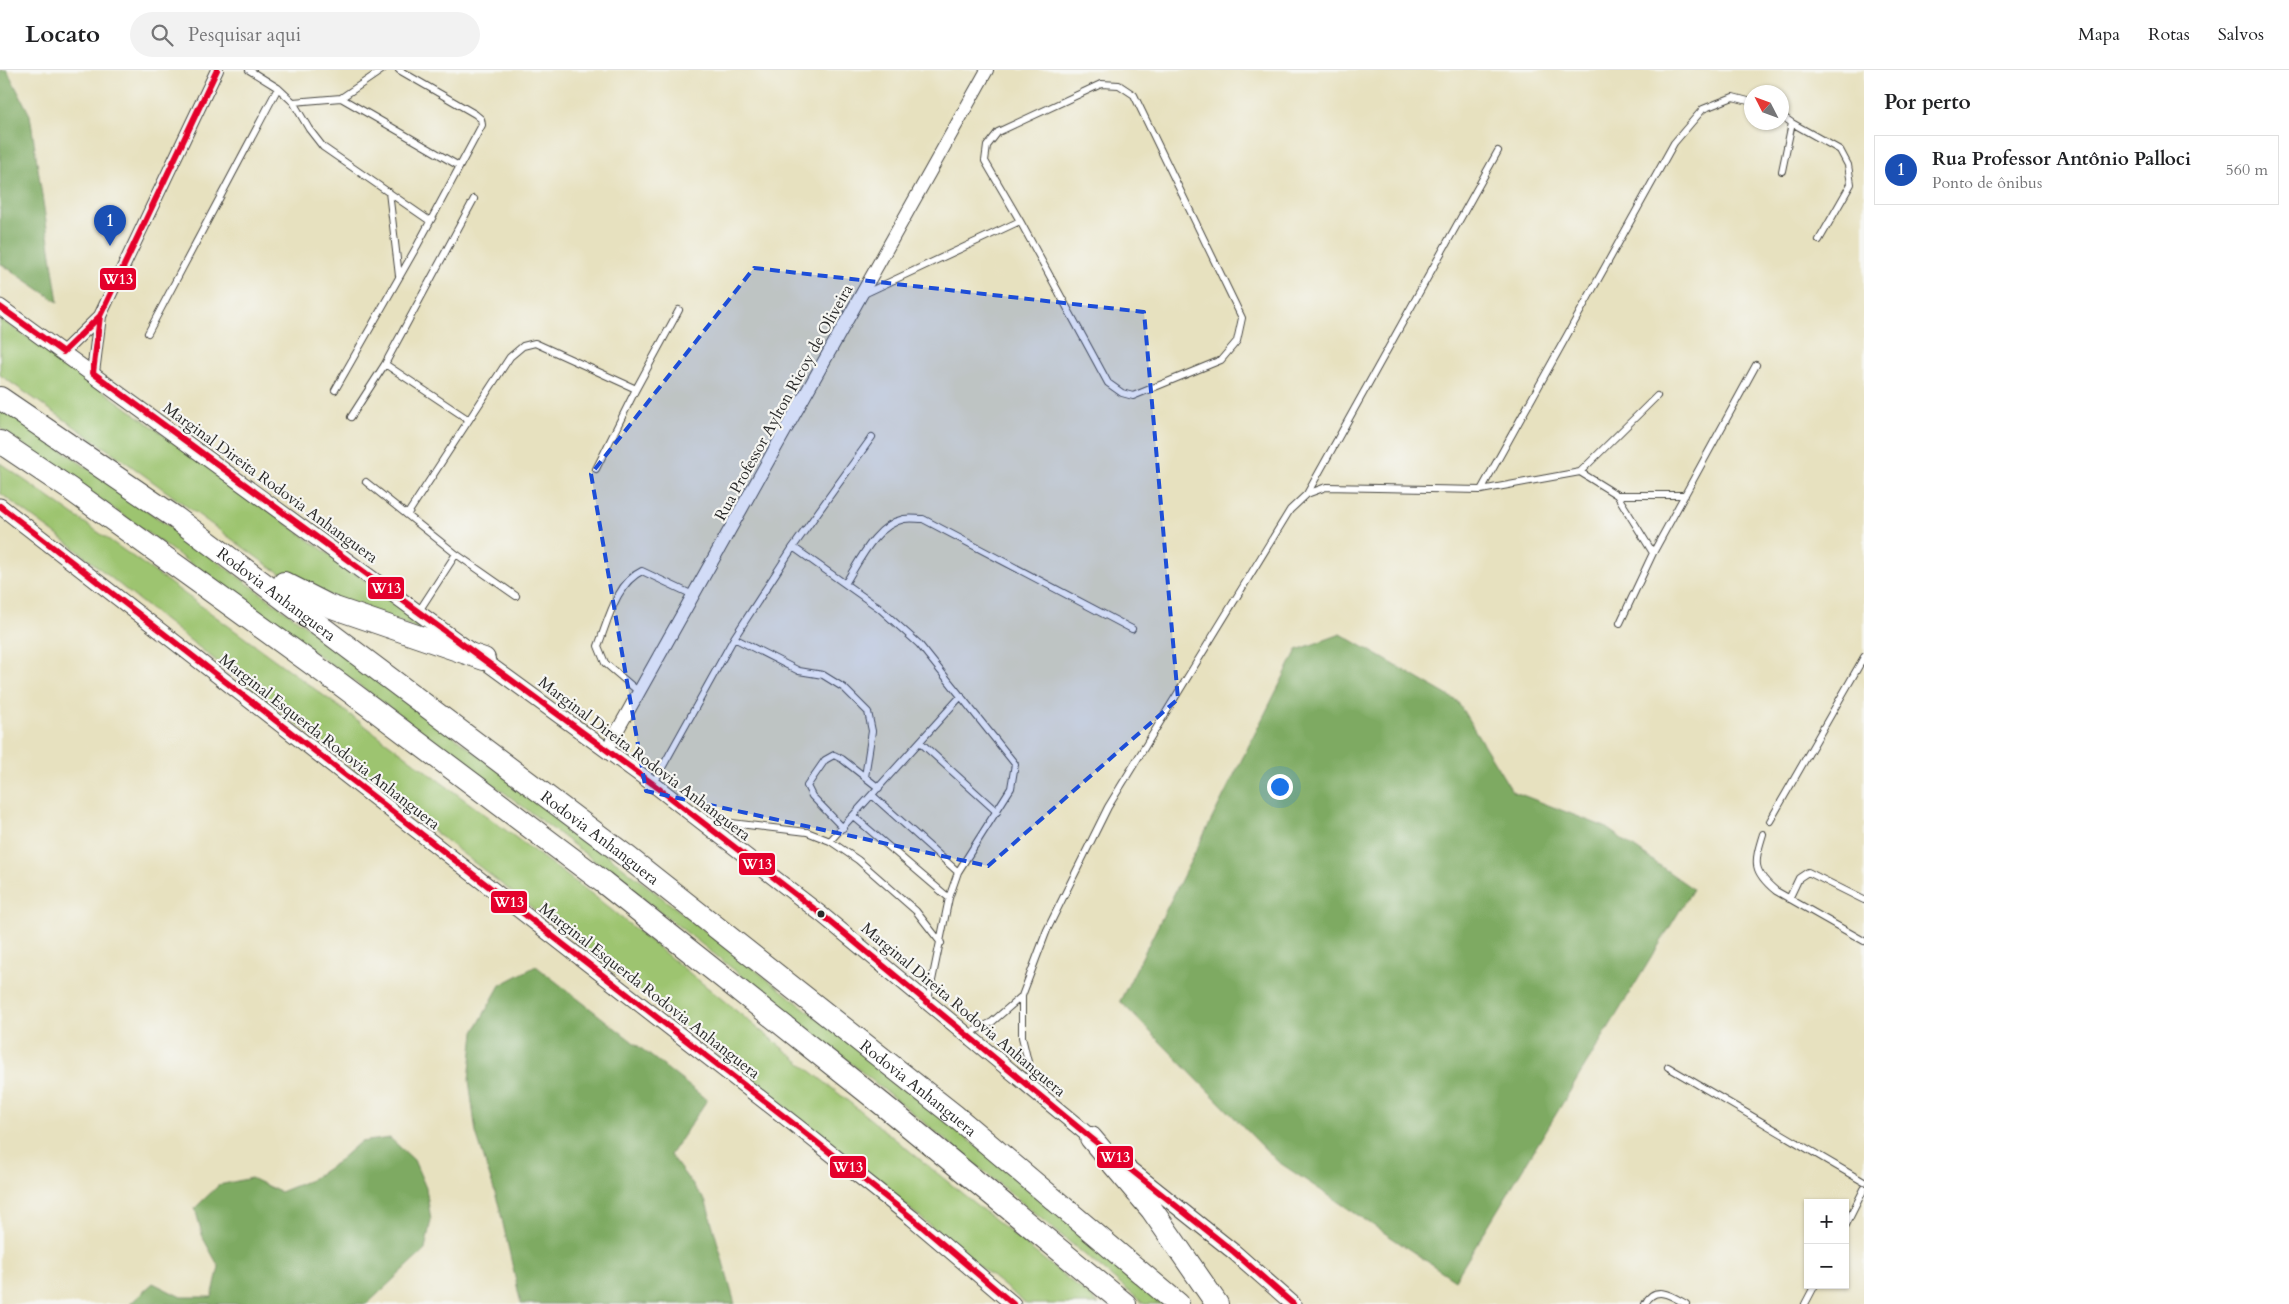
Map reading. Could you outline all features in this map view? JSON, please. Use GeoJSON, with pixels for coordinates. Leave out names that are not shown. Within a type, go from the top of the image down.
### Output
{"type":"FeatureCollection","features":[{"type":"Feature","properties":{"kind":"highway","name":"Rodovia Anhanguera"},"geometry":{"type":"LineString","coordinates":[[0,398],[176,518],[626,856],[955,1116],[1178,1304]]}},
{"type":"Feature","properties":{"kind":"highway","name":"Rodovia Anhanguera"},"geometry":{"type":"LineString","coordinates":[[0,442],[340,684],[603,882],[875,1097],[1125,1304]]}},
{"type":"Feature","properties":{"kind":"highway"},"geometry":{"type":"LineString","coordinates":[[176,518],[313,599],[484,659]]}},
{"type":"Feature","properties":{"kind":"highway"},"geometry":{"type":"LineString","coordinates":[[1091,1138],[1152,1210],[1217,1304]]}},
{"type":"Feature","properties":{"kind":"street"},"geometry":{"type":"LineString","coordinates":[[93,373],[100,316],[217,70]]}},
{"type":"Feature","properties":{"kind":"street","name":"Rua Professor Aylton Ricoy de Oliveira"},"geometry":{"type":"LineString","coordinates":[[607,749],[987,70]]}},
{"type":"Feature","properties":{"kind":"street","name":"Marginal Direita Rodovia Anhanguera"},"geometry":{"type":"LineString","coordinates":[[0,307],[419,611],[699,819],[821,914],[968,1034],[1091,1138],[1234,1252],[1293,1304]]}},
{"type":"Feature","properties":{"kind":"street"},"geometry":{"type":"LineString","coordinates":[[63,352],[100,316]]}},
{"type":"Feature","properties":{"kind":"street","name":"Marginal Esquerda Rodovia Anhanguera"},"geometry":{"type":"LineString","coordinates":[[0,506],[799,1128],[912,1218],[1013,1304]]}},
{"type":"Feature","properties":{"kind":"lane"},"geometry":{"type":"LineString","coordinates":[[249,70],[278,88],[293,102],[322,147],[430,221]]}},
{"type":"Feature","properties":{"kind":"lane"},"geometry":{"type":"LineString","coordinates":[[293,102],[341,98],[382,70]]}},
{"type":"Feature","properties":{"kind":"lane"},"geometry":{"type":"LineString","coordinates":[[335,390],[482,125],[480,119],[399,70]]}},
{"type":"Feature","properties":{"kind":"lane"},"geometry":{"type":"LineString","coordinates":[[1101,84],[1119,85],[1134,95],[1242,318],[1237,340],[1221,360],[1133,396],[1122,393],[1108,383],[1020,221],[985,161],[988,146],[998,132],[1101,84]]}},
{"type":"Feature","properties":{"kind":"lane"},"geometry":{"type":"LineString","coordinates":[[148,333],[278,88]]}},
{"type":"Feature","properties":{"kind":"lane"},"geometry":{"type":"LineString","coordinates":[[1481,490],[1674,143],[1703,109],[1733,97],[1744,100]]}},
{"type":"Feature","properties":{"kind":"lane"},"geometry":{"type":"LineString","coordinates":[[341,98],[459,166]]}},
{"type":"Feature","properties":{"kind":"lane"},"geometry":{"type":"LineString","coordinates":[[1789,121],[1840,150],[1848,165],[1851,184],[1819,240]]}},
{"type":"Feature","properties":{"kind":"lane"},"geometry":{"type":"LineString","coordinates":[[1782,171],[1792,123]]}},
{"type":"Feature","properties":{"kind":"lane"},"geometry":{"type":"LineString","coordinates":[[1035,1090],[1022,1037],[1022,996],[1047,930],[1108,807],[1290,510],[1307,494],[1498,151]]}},
{"type":"Feature","properties":{"kind":"lane"},"geometry":{"type":"LineString","coordinates":[[389,192],[399,276]]}},
{"type":"Feature","properties":{"kind":"lane"},"geometry":{"type":"LineString","coordinates":[[351,417],[385,364],[474,199]]}},
{"type":"Feature","properties":{"kind":"lane"},"geometry":{"type":"LineString","coordinates":[[861,296],[1020,221]]}},
{"type":"Feature","properties":{"kind":"lane"},"geometry":{"type":"LineString","coordinates":[[596,468],[636,389],[680,310]]}},
{"type":"Feature","properties":{"kind":"lane"},"geometry":{"type":"LineString","coordinates":[[407,515],[510,357],[523,346],[535,343],[636,389]]}},
{"type":"Feature","properties":{"kind":"lane"},"geometry":{"type":"LineString","coordinates":[[385,364],[469,420]]}},
{"type":"Feature","properties":{"kind":"lane"},"geometry":{"type":"LineString","coordinates":[[1620,623],[1653,553],[1756,364]]}},
{"type":"Feature","properties":{"kind":"lane"},"geometry":{"type":"LineString","coordinates":[[1307,494],[1326,487],[1481,490],[1580,472],[1657,396]]}},
{"type":"Feature","properties":{"kind":"lane"},"geometry":{"type":"LineString","coordinates":[[653,784],[734,638],[793,547],[872,437]]}},
{"type":"Feature","properties":{"kind":"lane"},"geometry":{"type":"LineString","coordinates":[[1580,472],[1617,495],[1653,553]]}},
{"type":"Feature","properties":{"kind":"lane"},"geometry":{"type":"LineString","coordinates":[[366,482],[456,554],[516,596]]}},
{"type":"Feature","properties":{"kind":"lane"},"geometry":{"type":"LineString","coordinates":[[1617,495],[1685,495]]}},
{"type":"Feature","properties":{"kind":"lane"},"geometry":{"type":"LineString","coordinates":[[845,584],[873,541],[888,526],[903,519],[923,519],[1132,629]]}},
{"type":"Feature","properties":{"kind":"lane"},"geometry":{"type":"LineString","coordinates":[[793,547],[879,608],[918,644],[1015,764],[1011,788],[958,872],[949,898],[928,1002]]}},
{"type":"Feature","properties":{"kind":"lane"},"geometry":{"type":"LineString","coordinates":[[419,611],[456,554]]}},
{"type":"Feature","properties":{"kind":"lane"},"geometry":{"type":"LineString","coordinates":[[639,692],[604,663],[598,646],[622,586],[632,575],[642,571],[693,595]]}},
{"type":"Feature","properties":{"kind":"lane"},"geometry":{"type":"LineString","coordinates":[[734,638],[799,671],[823,675],[844,688],[868,712],[872,731],[864,777]]}},
{"type":"Feature","properties":{"kind":"lane"},"geometry":{"type":"LineString","coordinates":[[1770,821],[1864,657]]}},
{"type":"Feature","properties":{"kind":"lane"},"geometry":{"type":"LineString","coordinates":[[830,841],[961,696]]}},
{"type":"Feature","properties":{"kind":"lane"},"geometry":{"type":"LineString","coordinates":[[920,742],[997,812]]}},
{"type":"Feature","properties":{"kind":"lane"},"geometry":{"type":"LineString","coordinates":[[843,828],[812,796],[807,786],[825,760],[834,755],[842,759],[878,788]]}},
{"type":"Feature","properties":{"kind":"lane"},"geometry":{"type":"LineString","coordinates":[[872,795],[958,872]]}},
{"type":"Feature","properties":{"kind":"lane"},"geometry":{"type":"LineString","coordinates":[[854,816],[949,898]]}},
{"type":"Feature","properties":{"kind":"lane"},"geometry":{"type":"LineString","coordinates":[[699,819],[807,832],[830,841],[858,860],[916,911],[940,943]]}},
{"type":"Feature","properties":{"kind":"lane"},"geometry":{"type":"LineString","coordinates":[[1763,834],[1756,857],[1759,875],[1776,891],[1864,941]]}},
{"type":"Feature","properties":{"kind":"lane"},"geometry":{"type":"LineString","coordinates":[[1789,898],[1799,878],[1808,872],[1864,900]]}},
{"type":"Feature","properties":{"kind":"lane"},"geometry":{"type":"LineString","coordinates":[[968,1034],[992,1022],[1022,996]]}},
{"type":"Feature","properties":{"kind":"lane"},"geometry":{"type":"LineString","coordinates":[[1668,1068],[1864,1182]]}},
{"type":"Feature","properties":{"kind":"lane"},"geometry":{"type":"LineString","coordinates":[[1849,1219],[1864,1189]]}},
{"type":"Feature","properties":{"kind":"lane"},"geometry":{"type":"LineString","coordinates":[[1805,1304],[1813,1289]]}},
{"type":"Feature","properties":{"kind":"lane"},"geometry":{"type":"LineString","coordinates":[[1644,1304],[1650,1295],[1661,1292],[1686,1304]]}},
{"type":"Feature","properties":{"kind":"highlighted area"},"geometry":{"type":"Polygon","coordinates":[[[754,268],[1144,312],[1178,699],[988,866],[646,791],[591,474],[754,268]]]}},
{"type":"Feature","properties":{"kind":"green space"},"geometry":{"type":"Polygon","coordinates":[[[0,70],[7,70],[30,115],[58,302],[0,263],[0,70]]]}},
{"type":"Feature","properties":{"kind":"green space"},"geometry":{"type":"Polygon","coordinates":[[[0,319],[55,356],[432,629],[426,632],[299,584],[270,567],[130,465],[0,375],[0,319]]]}},
{"type":"Feature","properties":{"kind":"green space"},"geometry":{"type":"Polygon","coordinates":[[[0,407],[116,488],[402,696],[892,1076],[1166,1304],[1144,1304],[836,1051],[712,952],[569,842],[327,662],[0,428],[0,407]]]}},
{"type":"Feature","properties":{"kind":"green space"},"geometry":{"type":"Polygon","coordinates":[[[0,463],[156,573],[593,895],[1099,1304],[1026,1304],[761,1087],[72,546],[0,493],[0,463]]]}},
{"type":"Feature","properties":{"kind":"green space"},"geometry":{"type":"Polygon","coordinates":[[[1341,634],[1457,701],[1512,791],[1605,827],[1693,889],[1455,1280],[1277,1161],[1120,1001],[1297,650],[1341,634]]]}},
{"type":"Feature","properties":{"kind":"green space"},"geometry":{"type":"Polygon","coordinates":[[[536,966],[707,1100],[670,1155],[706,1202],[735,1304],[521,1304],[499,1206],[476,1133],[469,1080],[474,1032],[500,985],[536,966]]]}},
{"type":"Feature","properties":{"kind":"green space"},"geometry":{"type":"Polygon","coordinates":[[[390,1138],[414,1160],[426,1188],[431,1220],[425,1250],[367,1304],[130,1304],[153,1283],[181,1297],[212,1297],[219,1267],[203,1238],[195,1208],[219,1185],[251,1178],[280,1192],[310,1180],[336,1163],[360,1142],[390,1138]]]}},
{"type":"Feature","properties":{"kind":"transit line","name":"W13"},"geometry":{"type":"LineString","coordinates":[[217,70],[100,316],[93,373],[653,784],[821,914],[1091,1138],[1234,1252],[1293,1304]]}},
{"type":"Feature","properties":{"kind":"transit line","name":"W13"},"geometry":{"type":"LineString","coordinates":[[0,307],[63,352],[100,316]]}},
{"type":"Feature","properties":{"kind":"transit line","name":"W13"},"geometry":{"type":"LineString","coordinates":[[0,506],[799,1128],[912,1218],[1013,1304]]}},
{"type":"Feature","properties":{"kind":"place","name":"Rua Professor Antônio Palloci"},"geometry":{"type":"Point","coordinates":[110,246]}}]}
